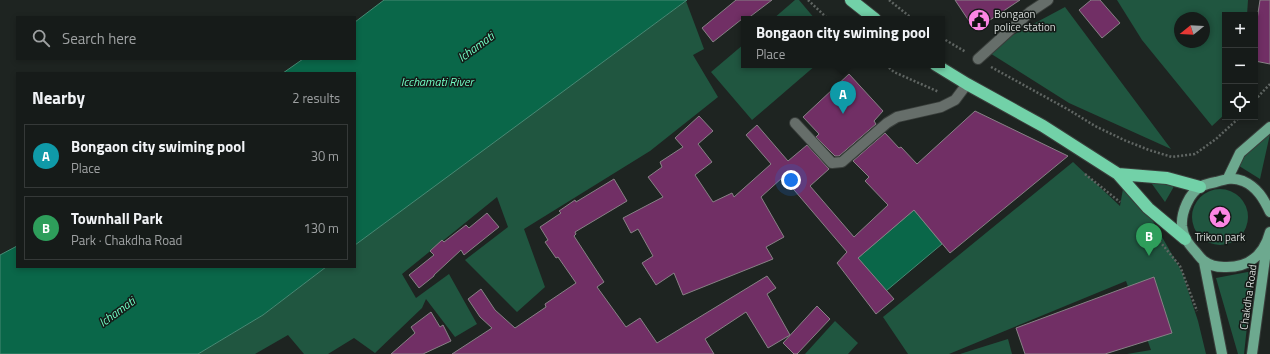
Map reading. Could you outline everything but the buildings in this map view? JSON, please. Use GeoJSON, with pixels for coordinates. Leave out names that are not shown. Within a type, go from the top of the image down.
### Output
{"type":"FeatureCollection","features":[{"type":"Feature","properties":{"kind":"highway"},"geometry":{"type":"LineString","coordinates":[[851,0],[871,16]]}},
{"type":"Feature","properties":{"kind":"highway"},"geometry":{"type":"LineString","coordinates":[[941,68],[1043,126],[1118,174],[1148,208],[1185,239]]}},
{"type":"Feature","properties":{"kind":"highway"},"geometry":{"type":"LineString","coordinates":[[1118,174],[1167,178],[1200,187]]}},
{"type":"Feature","properties":{"kind":"main road"},"geometry":{"type":"LineString","coordinates":[[1228,178],[1240,153],[1270,126]]}},
{"type":"Feature","properties":{"kind":"main road"},"geometry":{"type":"LineString","coordinates":[[1222,354],[1204,262],[1185,239],[1182,225],[1184,210],[1190,197],[1200,187],[1228,178],[1242,181],[1255,188],[1265,199],[1270,212]]}},
{"type":"Feature","properties":{"kind":"main road","name":"Chakdha Road"},"geometry":{"type":"LineString","coordinates":[[1252,354],[1266,287],[1267,242],[1270,232]]}},
{"type":"Feature","properties":{"kind":"main road","name":"Chakdha Road"},"geometry":{"type":"LineString","coordinates":[[1204,262],[1218,267],[1233,268],[1247,263],[1259,254],[1267,242]]}},
{"type":"Feature","properties":{"kind":"lane"},"geometry":{"type":"LineString","coordinates":[[978,59],[1030,12],[1048,0]]}},
{"type":"Feature","properties":{"kind":"lane"},"geometry":{"type":"LineString","coordinates":[[795,123],[832,163],[842,162],[887,123],[897,117],[941,107],[955,100],[967,84]]}},
{"type":"Feature","properties":{"kind":"path"},"geometry":{"type":"LineString","coordinates":[[808,0],[825,16]]}},
{"type":"Feature","properties":{"kind":"path"},"geometry":{"type":"LineString","coordinates":[[890,0],[909,16]]}},
{"type":"Feature","properties":{"kind":"path"},"geometry":{"type":"LineString","coordinates":[[945,40],[1095,126],[1124,140],[1172,157],[1195,154],[1216,139],[1237,120]]}},
{"type":"Feature","properties":{"kind":"path"},"geometry":{"type":"LineString","coordinates":[[889,68],[894,72],[955,100]]}},
{"type":"Feature","properties":{"kind":"path"},"geometry":{"type":"LineString","coordinates":[[1258,97],[1270,84]]}},
{"type":"Feature","properties":{"kind":"path"},"geometry":{"type":"LineString","coordinates":[[1083,172],[1122,204]]}},
{"type":"Feature","properties":{"kind":"path"},"geometry":{"type":"LineString","coordinates":[[1153,233],[1180,266],[1199,318]]}},
{"type":"Feature","properties":{"kind":"shaded area"},"geometry":{"type":"Polygon","coordinates":[[[795,0],[799,0],[812,16],[776,16],[795,0]]]}},
{"type":"Feature","properties":{"kind":"shaded area"},"geometry":{"type":"Polygon","coordinates":[[[1117,0],[1248,0],[1247,12],[1222,12],[1222,117],[1212,126],[1142,40],[1117,0]]]}},
{"type":"Feature","properties":{"kind":"shaded area"},"geometry":{"type":"Polygon","coordinates":[[[686,1],[704,49],[693,55],[718,97],[650,151],[524,229],[545,287],[517,312],[465,260],[508,227],[497,197],[402,274],[416,298],[449,274],[477,324],[455,337],[426,299],[422,308],[375,353],[354,338],[328,354],[304,354],[288,335],[255,354],[198,354],[263,315],[325,268],[356,268],[356,244],[686,1]]]}},
{"type":"Feature","properties":{"kind":"shaded area"},"geometry":{"type":"Polygon","coordinates":[[[1065,7],[1171,149],[1069,103],[985,50],[1065,7]]]}},
{"type":"Feature","properties":{"kind":"shaded area"},"geometry":{"type":"Polygon","coordinates":[[[741,47],[741,68],[813,68],[752,120],[711,72],[741,47]]]}},
{"type":"Feature","properties":{"kind":"shaded area"},"geometry":{"type":"Polygon","coordinates":[[[1270,131],[1270,134],[1260,179],[1236,164],[1270,131]]]}},
{"type":"Feature","properties":{"kind":"shaded area"},"geometry":{"type":"Polygon","coordinates":[[[1073,162],[1120,206],[1124,183],[1150,216],[1182,272],[1198,321],[1206,354],[1127,354],[1151,350],[1126,281],[949,354],[908,354],[883,317],[1073,162]]]}},
{"type":"Feature","properties":{"kind":"shaded area"},"geometry":{"type":"Polygon","coordinates":[[[1147,177],[1176,183],[1165,202],[1147,177]]]}},
{"type":"Feature","properties":{"kind":"shaded area","name":"Trikon park"},"geometry":{"type":"Polygon","coordinates":[[[1215,189],[1225,189],[1240,197],[1246,206],[1248,217],[1246,228],[1240,237],[1225,245],[1215,245],[1204,240],[1197,233],[1192,222],[1192,212],[1197,201],[1204,194],[1215,189]]]}},
{"type":"Feature","properties":{"kind":"shaded area","name":"Trikon park"},"geometry":{"type":"Polygon","coordinates":[[[1253,271],[1244,354],[1238,354],[1216,278],[1253,271]]]}},
{"type":"Feature","properties":{"kind":"shaded area"},"geometry":{"type":"Polygon","coordinates":[[[835,321],[858,343],[848,354],[805,354],[835,321]]]}},
{"type":"Feature","properties":{"kind":"shaded area"},"geometry":{"type":"Polygon","coordinates":[[[1008,339],[1012,354],[960,354],[1008,339]]]}},
{"type":"Feature","properties":{"kind":"water","name":"Icchamati River"},"geometry":{"type":"Polygon","coordinates":[[[384,0],[687,0],[356,244],[356,72],[284,72],[302,60],[356,60],[356,21],[384,0]]]}},
{"type":"Feature","properties":{"kind":"water"},"geometry":{"type":"Polygon","coordinates":[[[914,210],[942,244],[886,291],[858,258],[914,210]]]}},
{"type":"Feature","properties":{"kind":"water","name":"Ichamati"},"geometry":{"type":"Polygon","coordinates":[[[16,247],[16,268],[325,268],[263,315],[198,354],[0,354],[0,255],[16,247]]]}},
{"type":"Feature","properties":{"kind":"place","name":"Bongaon police station"},"geometry":{"type":"Point","coordinates":[979,20]}},
{"type":"Feature","properties":{"kind":"place","name":"Bongaon city swiming pool"},"geometry":{"type":"Point","coordinates":[843,114]}},
{"type":"Feature","properties":{"kind":"place","name":"Trikon park"},"geometry":{"type":"Point","coordinates":[1220,217]}},
{"type":"Feature","properties":{"kind":"place","name":"Townhall Park"},"geometry":{"type":"Point","coordinates":[1149,256]}}]}
